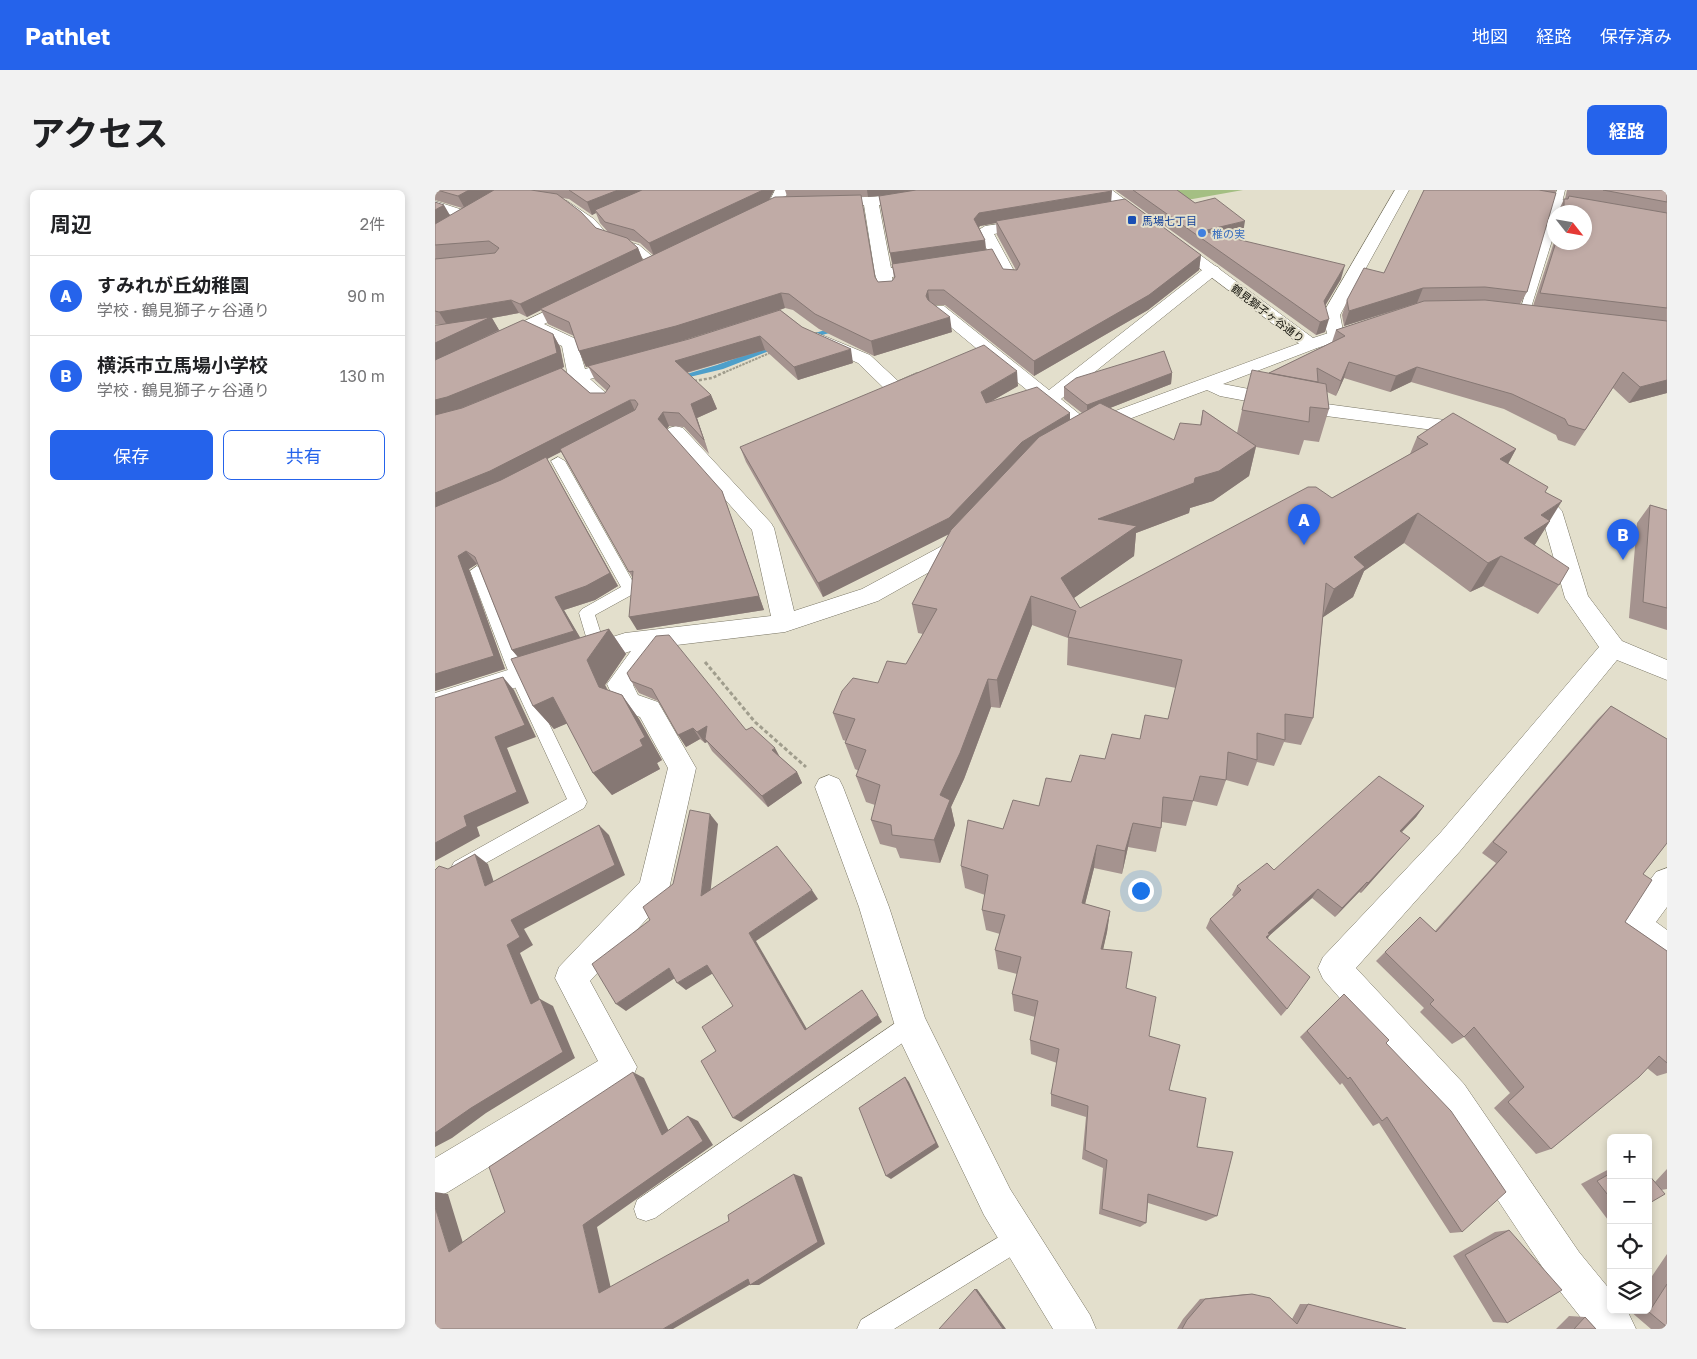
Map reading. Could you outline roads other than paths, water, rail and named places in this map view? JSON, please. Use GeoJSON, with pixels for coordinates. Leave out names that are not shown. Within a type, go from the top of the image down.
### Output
{"type":"FeatureCollection","features":[{"type":"Feature","properties":{"kind":"street"},"geometry":{"type":"LineString","coordinates":[[775,205],[782,190]]}},
{"type":"Feature","properties":{"kind":"street"},"geometry":{"type":"LineString","coordinates":[[813,204],[871,202],[926,195],[942,190]]}},
{"type":"Feature","properties":{"kind":"street","name":"鶴見獅子ヶ谷通り"},"geometry":{"type":"LineString","coordinates":[[1103,190],[1311,344],[1384,321]]}},
{"type":"Feature","properties":{"kind":"street"},"geometry":{"type":"LineString","coordinates":[[1335,336],[1331,315],[1402,190]]}},
{"type":"Feature","properties":{"kind":"street"},"geometry":{"type":"LineString","coordinates":[[1486,190],[1508,192],[1557,205]]}},
{"type":"Feature","properties":{"kind":"street"},"geometry":{"type":"LineString","coordinates":[[871,202],[887,293]]}},
{"type":"Feature","properties":{"kind":"street"},"geometry":{"type":"LineString","coordinates":[[733,227],[775,205],[794,204]]}},
{"type":"Feature","properties":{"kind":"street"},"geometry":{"type":"LineString","coordinates":[[435,205],[464,215]]}},
{"type":"Feature","properties":{"kind":"street"},"geometry":{"type":"LineString","coordinates":[[450,225],[481,206]]}},
{"type":"Feature","properties":{"kind":"street"},"geometry":{"type":"LineString","coordinates":[[1107,210],[1126,207]]}},
{"type":"Feature","properties":{"kind":"street"},"geometry":{"type":"LineString","coordinates":[[1592,211],[1667,224]]}},
{"type":"Feature","properties":{"kind":"street"},"geometry":{"type":"LineString","coordinates":[[1011,280],[985,231],[1051,220]]}},
{"type":"Feature","properties":{"kind":"street"},"geometry":{"type":"LineString","coordinates":[[638,272],[672,256]]}},
{"type":"Feature","properties":{"kind":"street"},"geometry":{"type":"LineString","coordinates":[[979,260],[998,257]]}},
{"type":"Feature","properties":{"kind":"street"},"geometry":{"type":"LineString","coordinates":[[883,274],[950,264]]}},
{"type":"Feature","properties":{"kind":"street"},"geometry":{"type":"LineString","coordinates":[[1050,399],[1212,270]]}},
{"type":"Feature","properties":{"kind":"street"},"geometry":{"type":"LineString","coordinates":[[435,370],[595,293]]}},
{"type":"Feature","properties":{"kind":"street"},"geometry":{"type":"LineString","coordinates":[[938,310],[1050,399],[1078,433],[1311,344]]}},
{"type":"Feature","properties":{"kind":"street"},"geometry":{"type":"LineString","coordinates":[[1506,312],[1543,316]]}},
{"type":"Feature","properties":{"kind":"street"},"geometry":{"type":"LineString","coordinates":[[495,324],[552,313]]}},
{"type":"Feature","properties":{"kind":"street"},"geometry":{"type":"LineString","coordinates":[[531,324],[570,342],[571,375]]}},
{"type":"Feature","properties":{"kind":"street"},"geometry":{"type":"LineString","coordinates":[[811,334],[864,359],[896,389],[941,369]]}},
{"type":"Feature","properties":{"kind":"street"},"geometry":{"type":"LineString","coordinates":[[968,358],[986,350]]}},
{"type":"Feature","properties":{"kind":"street"},"geometry":{"type":"LineString","coordinates":[[571,375],[642,359]]}},
{"type":"Feature","properties":{"kind":"street"},"geometry":{"type":"LineString","coordinates":[[571,375],[605,401]]}},
{"type":"Feature","properties":{"kind":"street"},"geometry":{"type":"LineString","coordinates":[[1210,383],[1220,390],[1326,410],[1445,426],[1473,436],[1488,450]]}},
{"type":"Feature","properties":{"kind":"street"},"geometry":{"type":"LineString","coordinates":[[676,432],[763,528],[785,623]]}},
{"type":"Feature","properties":{"kind":"street"},"geometry":{"type":"LineString","coordinates":[[1517,476],[1551,510],[1577,598],[1613,648],[1667,670]]}},
{"type":"Feature","properties":{"kind":"street"},"geometry":{"type":"LineString","coordinates":[[435,703],[625,642],[785,623],[870,595],[948,552],[980,517]]}},
{"type":"Feature","properties":{"kind":"street"},"geometry":{"type":"LineString","coordinates":[[435,1179],[620,1067],[571,978],[654,889],[682,768],[649,709],[628,703],[620,684],[654,639]]}},
{"type":"Feature","properties":{"kind":"street"},"geometry":{"type":"LineString","coordinates":[[1613,648],[1451,841],[1334,968],[1451,1097],[1565,1266],[1616,1329]]}},
{"type":"Feature","properties":{"kind":"street"},"geometry":{"type":"LineString","coordinates":[[829,787],[874,908],[910,1024],[997,1202],[1075,1329]]}},
{"type":"Feature","properties":{"kind":"street"},"geometry":{"type":"LineString","coordinates":[[1667,882],[1635,926],[1667,949]]}},
{"type":"Feature","properties":{"kind":"lane"},"geometry":{"type":"LineString","coordinates":[[557,201],[566,203],[595,219],[606,238],[636,247],[655,264]]}},
{"type":"Feature","properties":{"kind":"lane"},"geometry":{"type":"LineString","coordinates":[[1524,314],[1547,238]]}},
{"type":"Feature","properties":{"kind":"lane"},"geometry":{"type":"LineString","coordinates":[[558,461],[630,589],[587,613],[598,650]]}},
{"type":"Feature","properties":{"kind":"lane"},"geometry":{"type":"LineString","coordinates":[[461,868],[578,802],[518,676],[477,570]]}},
{"type":"Feature","properties":{"kind":"lane"},"geometry":{"type":"LineString","coordinates":[[646,1210],[910,1024]]}},
{"type":"Feature","properties":{"kind":"lane"},"geometry":{"type":"LineString","coordinates":[[870,1329],[1019,1237]]}},
{"type":"Feature","properties":{"kind":"waterway"},"geometry":{"type":"LineString","coordinates":[[803,338],[838,328]]}},
{"type":"Feature","properties":{"kind":"waterway"},"geometry":{"type":"LineString","coordinates":[[677,378],[720,367],[778,346]]}},
{"type":"Feature","properties":{"kind":"place","name":"馬場七丁目"},"geometry":{"type":"Point","coordinates":[1132,220]}},
{"type":"Feature","properties":{"kind":"place","name":"椎の実"},"geometry":{"type":"Point","coordinates":[1202,233]}},
{"type":"Feature","properties":{"kind":"place","name":"すみれが丘幼稚園"},"geometry":{"type":"Point","coordinates":[1304,545]}},
{"type":"Feature","properties":{"kind":"place","name":"横浜市立馬場小学校"},"geometry":{"type":"Point","coordinates":[1623,560]}}]}
